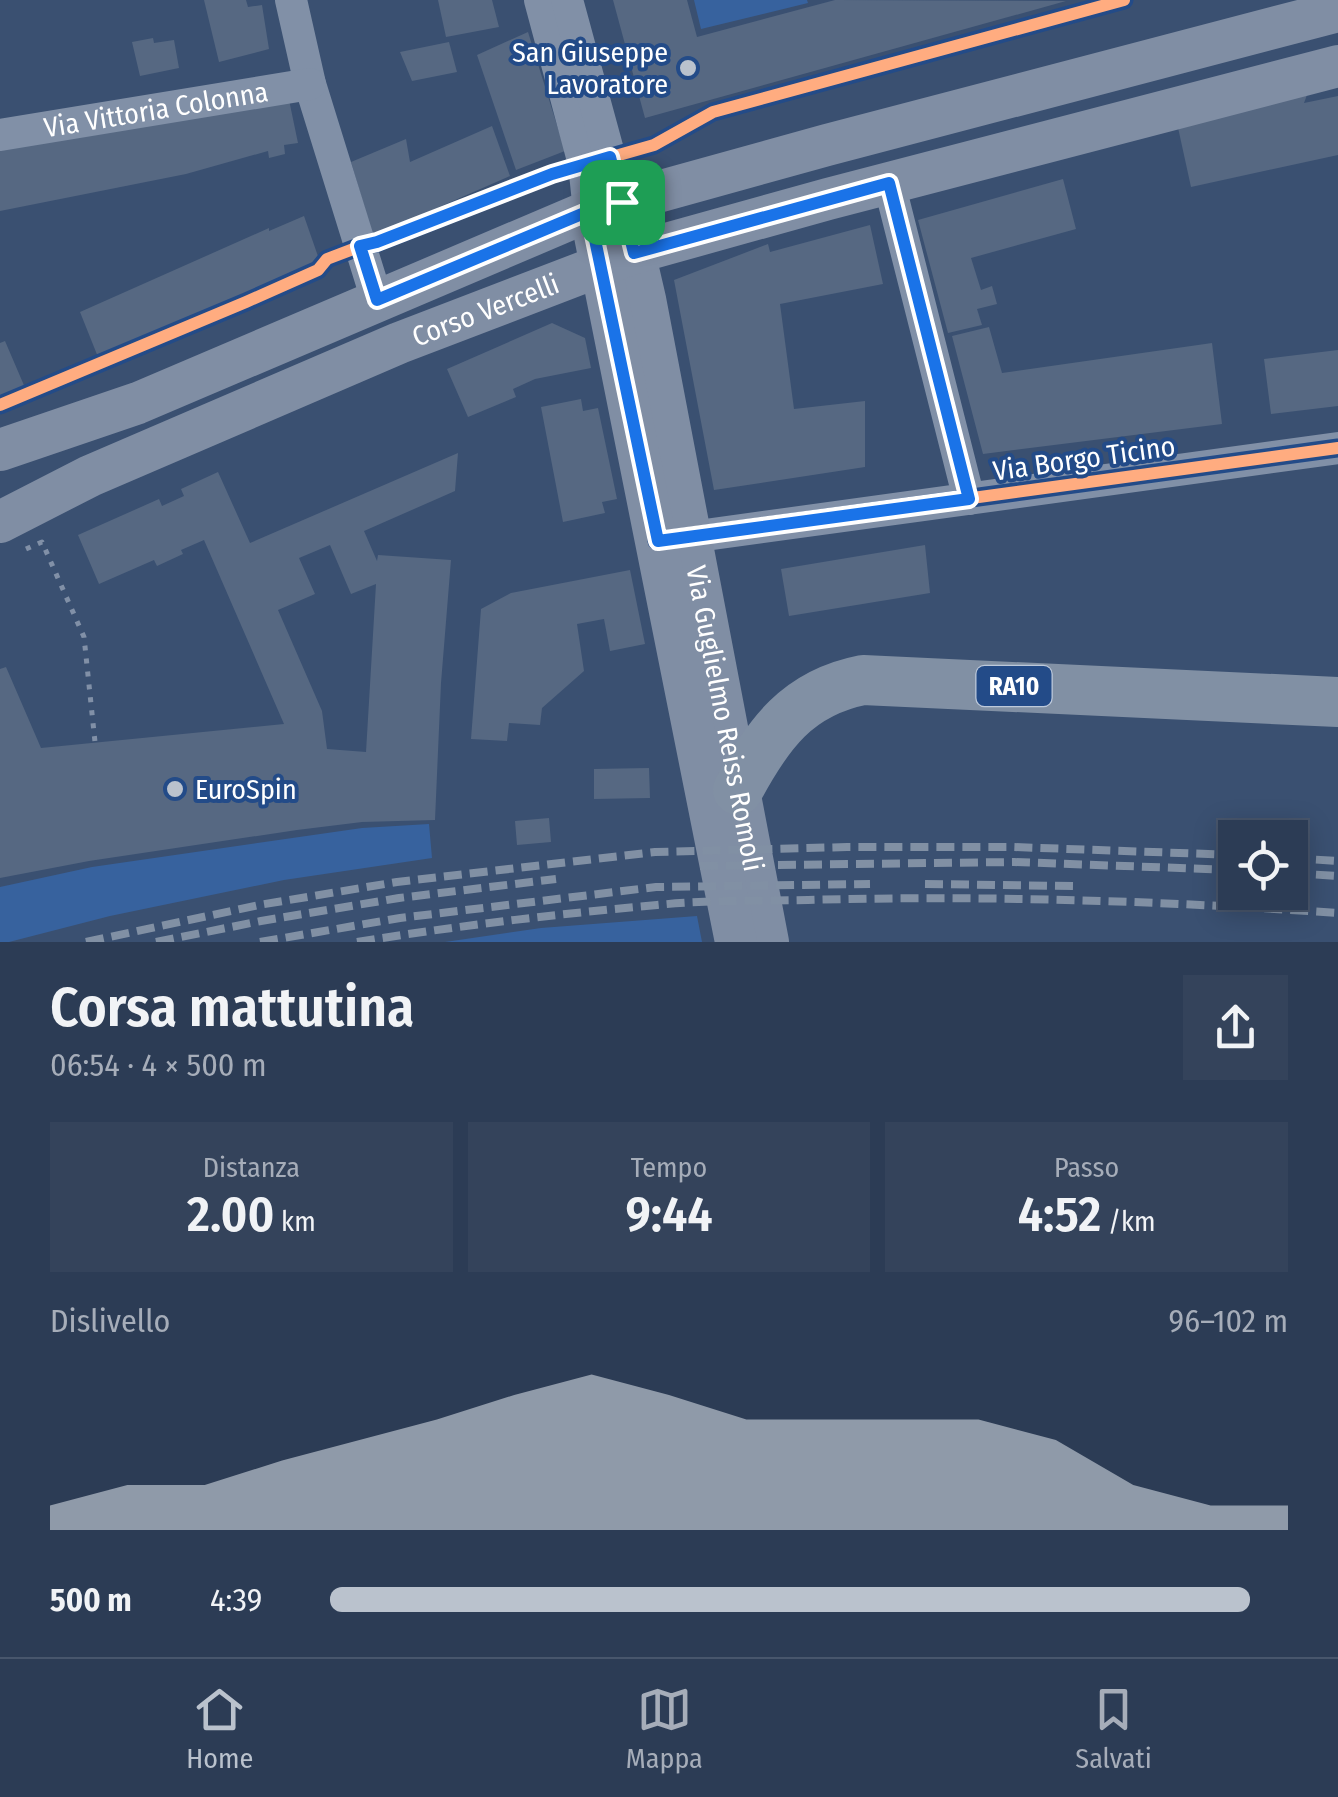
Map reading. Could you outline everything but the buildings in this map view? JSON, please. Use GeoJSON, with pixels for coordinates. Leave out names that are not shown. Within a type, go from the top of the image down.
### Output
{"type":"FeatureCollection","features":[{"type":"Feature","properties":{"kind":"highway","name":"RA10"},"geometry":{"type":"LineString","coordinates":[[729,797],[794,713],[836,686],[863,680],[1338,702]]}},
{"type":"Feature","properties":{"kind":"main road","name":"Corso Vercelli"},"geometry":{"type":"LineString","coordinates":[[0,450],[138,403],[606,206],[1338,12]]}},
{"type":"Feature","properties":{"kind":"main road","name":"Corso Vercelli"},"geometry":{"type":"LineString","coordinates":[[13,536],[101,472],[399,343],[618,259],[889,183],[1338,66]]}},
{"type":"Feature","properties":{"kind":"main road","name":"Via Guglielmo Reiss Romoli"},"geometry":{"type":"LineString","coordinates":[[606,206],[729,797],[768,942]]}},
{"type":"Feature","properties":{"kind":"main road","name":"Via Guglielmo Reiss Romoli"},"geometry":{"type":"LineString","coordinates":[[618,259],[618,341],[673,539]]}},
{"type":"Feature","properties":{"kind":"main road"},"geometry":{"type":"LineString","coordinates":[[522,295],[569,305],[618,341]]}},
{"type":"Feature","properties":{"kind":"main road","name":"Via Guglielmo Reiss Romoli"},"geometry":{"type":"LineString","coordinates":[[729,797],[736,942]]}},
{"type":"Feature","properties":{"kind":"street"},"geometry":{"type":"LineString","coordinates":[[291,0],[310,84],[377,300]]}},
{"type":"Feature","properties":{"kind":"street"},"geometry":{"type":"LineString","coordinates":[[540,0],[584,164],[606,206]]}},
{"type":"Feature","properties":{"kind":"street"},"geometry":{"type":"LineString","coordinates":[[567,0],[606,206]]}},
{"type":"Feature","properties":{"kind":"street","name":"Via Vittoria Colonna"},"geometry":{"type":"LineString","coordinates":[[0,135],[310,84]]}},
{"type":"Feature","properties":{"kind":"street"},"geometry":{"type":"LineString","coordinates":[[889,183],[969,499]]}},
{"type":"Feature","properties":{"kind":"street","name":"Via Borgo Ticino"},"geometry":{"type":"LineString","coordinates":[[673,539],[1338,448]]}},
{"type":"Feature","properties":{"kind":"path"},"geometry":{"type":"LineString","coordinates":[[13,536],[42,542],[84,637],[96,742]]}},
{"type":"Feature","properties":{"kind":"shaded area"},"geometry":{"type":"Polygon","coordinates":[[[694,0],[807,0],[808,3],[701,29],[694,0]]]}},
{"type":"Feature","properties":{"kind":"shaded area"},"geometry":{"type":"Polygon","coordinates":[[[429,824],[432,858],[284,880],[0,942],[0,887],[92,867],[362,828],[429,824]]]}},
{"type":"Feature","properties":{"kind":"shaded area"},"geometry":{"type":"Polygon","coordinates":[[[697,916],[702,942],[445,942],[541,928],[697,916]]]}},
{"type":"Feature","properties":{"kind":"railway"},"geometry":{"type":"LineString","coordinates":[[86,942],[259,905],[397,882],[655,852],[1014,847],[1218,854]]}},
{"type":"Feature","properties":{"kind":"railway"},"geometry":{"type":"LineString","coordinates":[[1308,859],[1338,861]]}},
{"type":"Feature","properties":{"kind":"railway"},"geometry":{"type":"LineString","coordinates":[[700,866],[1014,862],[1218,869]]}},
{"type":"Feature","properties":{"kind":"railway"},"geometry":{"type":"LineString","coordinates":[[1308,874],[1338,876]]}},
{"type":"Feature","properties":{"kind":"railway"},"geometry":{"type":"LineString","coordinates":[[156,942],[399,898],[556,879]]}},
{"type":"Feature","properties":{"kind":"railway"},"geometry":{"type":"LineString","coordinates":[[260,942],[400,918],[656,887],[870,884]]}},
{"type":"Feature","properties":{"kind":"railway"},"geometry":{"type":"LineString","coordinates":[[925,884],[1075,886]]}},
{"type":"Feature","properties":{"kind":"railway"},"geometry":{"type":"LineString","coordinates":[[357,942],[544,916],[714,901],[1007,899],[1338,913]]}},
{"type":"Feature","properties":{"kind":"cycle path"},"geometry":{"type":"LineString","coordinates":[[0,405],[318,270],[327,259],[552,174],[654,145],[713,112],[1124,0]]}},
{"type":"Feature","properties":{"kind":"cycle path"},"geometry":{"type":"LineString","coordinates":[[657,541],[1338,448]]}},
{"type":"Feature","properties":{"kind":"place","name":"San Giuseppe Lavoratore"},"geometry":{"type":"Point","coordinates":[688,68]}},
{"type":"Feature","properties":{"kind":"place","name":"EuroSpin"},"geometry":{"type":"Point","coordinates":[175,789]}},
{"type":"Feature","properties":{"kind":"route"},"geometry":{"type":"LineString","coordinates":[[610,157],[622,202],[634,253],[889,183],[969,499],[658,541],[589,211],[377,300],[360,246],[552,174],[610,157]]}}]}
